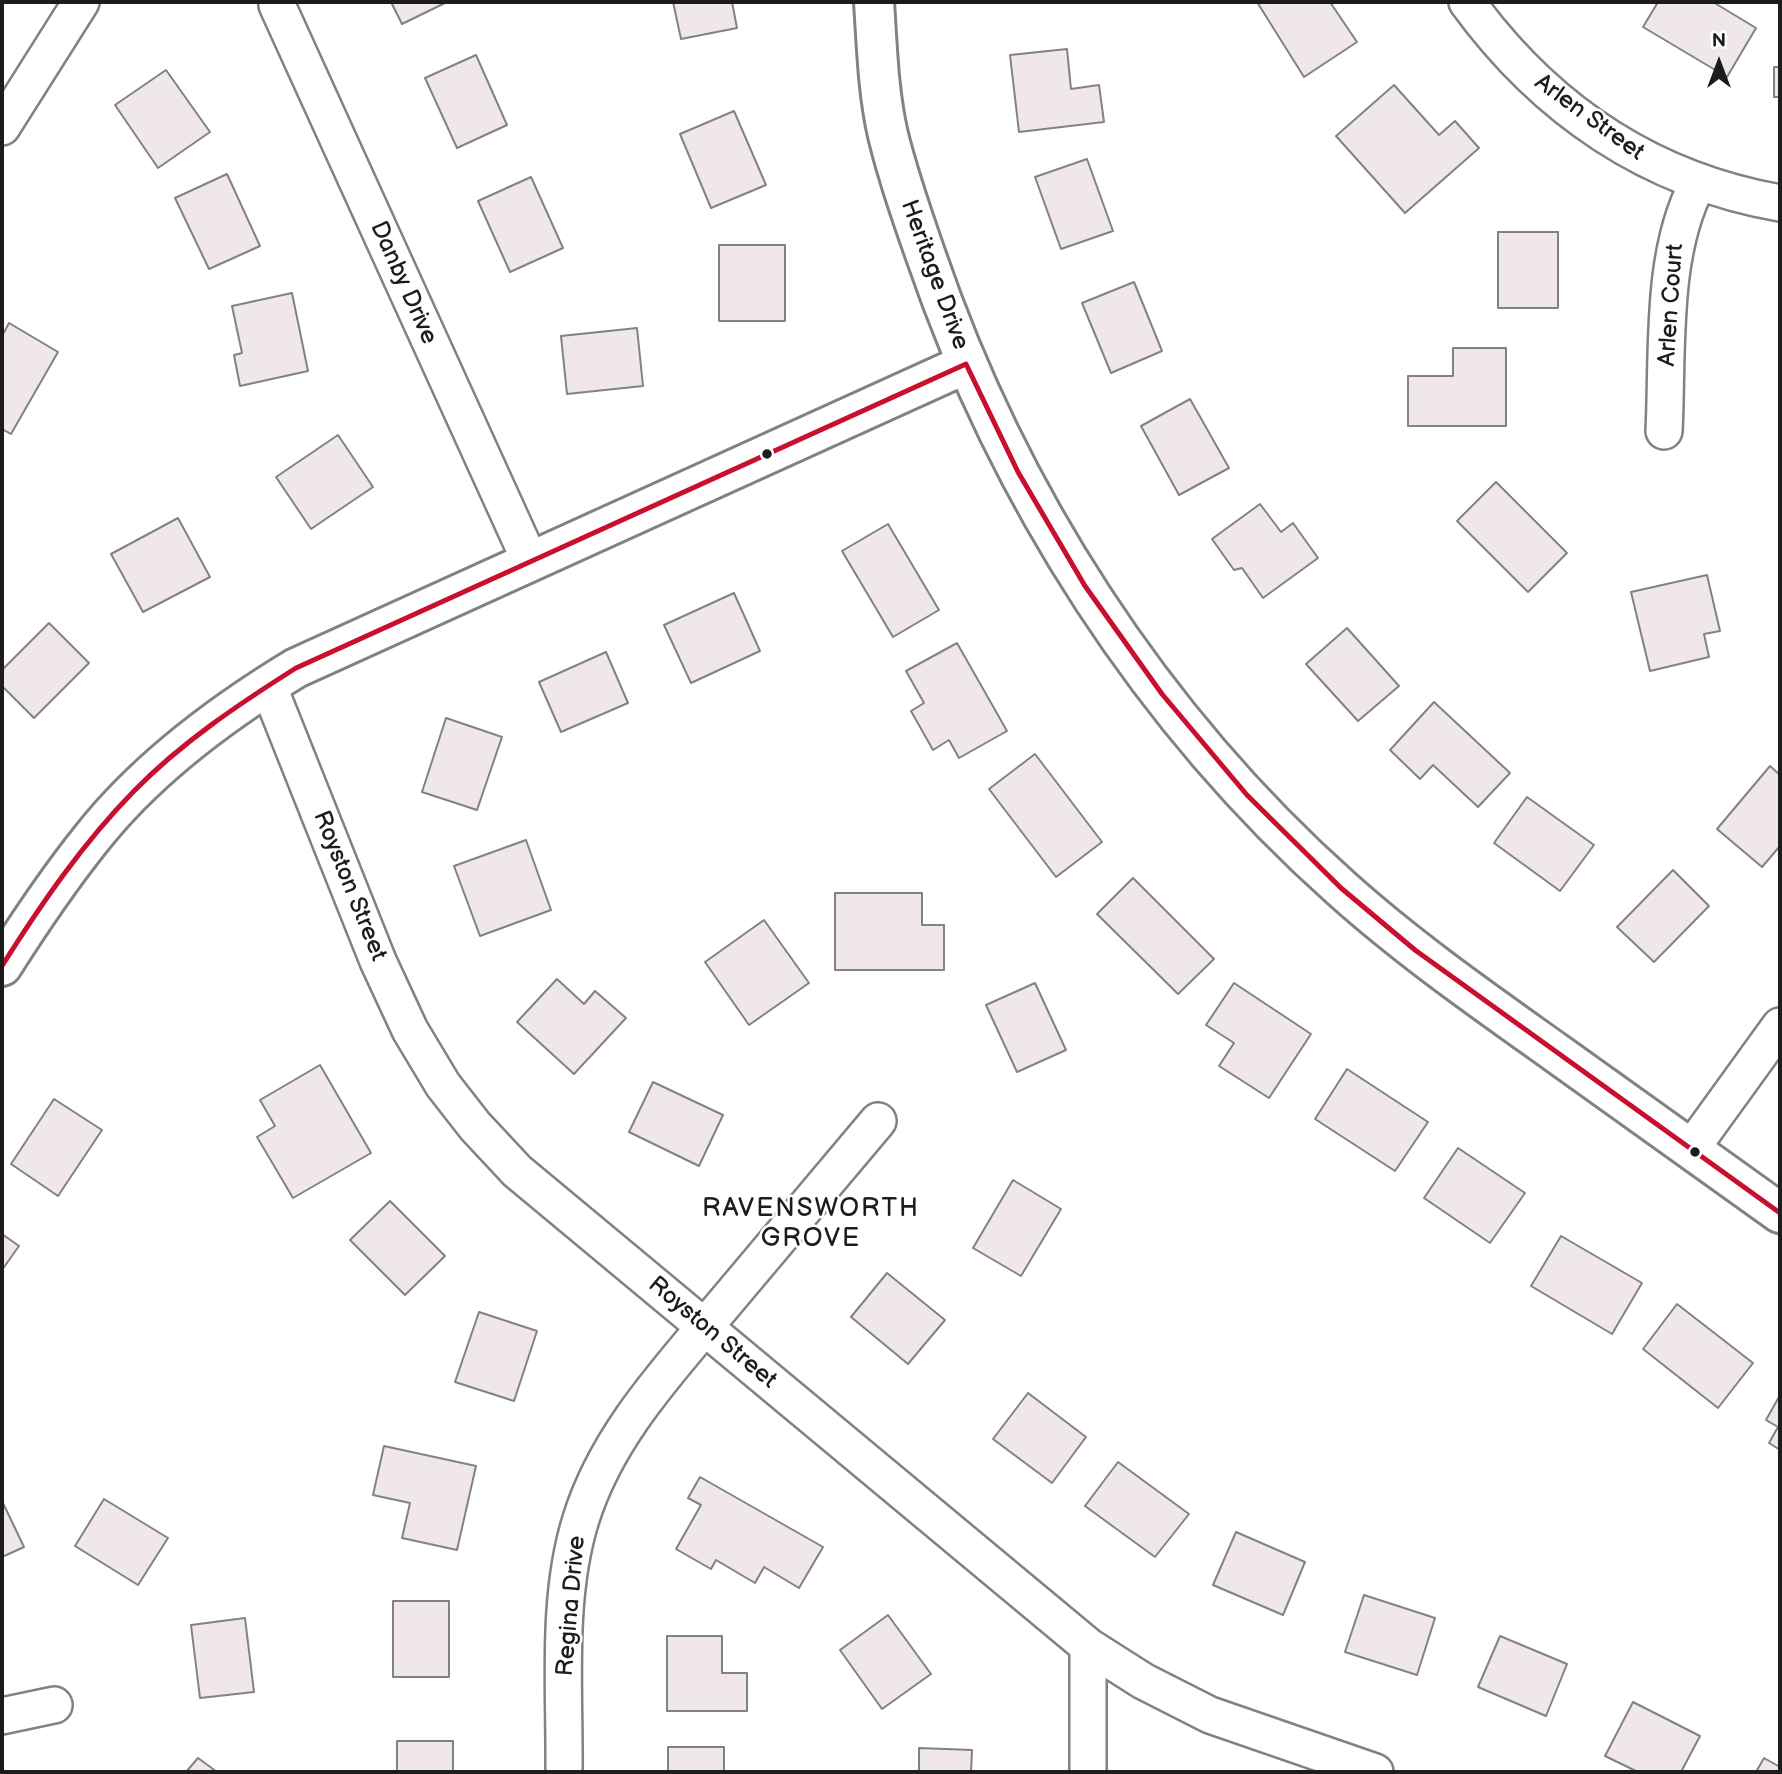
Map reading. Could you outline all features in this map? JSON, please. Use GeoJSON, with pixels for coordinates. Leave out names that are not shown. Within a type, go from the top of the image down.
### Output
{"type":"FeatureCollection","features":[{"type":"Feature","properties":{"kind":"street"},"geometry":{"type":"LineString","coordinates":[[2,127],[81,2]]}},
{"type":"Feature","properties":{"kind":"street","name":"Heritage Drive"},"geometry":{"type":"LineString","coordinates":[[874,2],[878,61],[888,133],[910,209],[966,364],[1017,471],[1075,572],[1138,664],[1214,759],[1304,853],[1405,941],[1447,975],[1780,1213]]}},
{"type":"Feature","properties":{"kind":"street","name":"Arlen Street"},"geometry":{"type":"LineString","coordinates":[[1468,2],[1499,46],[1548,93],[1600,132],[1647,160],[1698,183],[1780,202]]}},
{"type":"Feature","properties":{"kind":"street","name":"Danby Drive"},"geometry":{"type":"LineString","coordinates":[[277,5],[530,561]]}},
{"type":"Feature","properties":{"kind":"street","name":"Arlen Court"},"geometry":{"type":"LineString","coordinates":[[1664,431],[1677,232],[1698,183]]}},
{"type":"Feature","properties":{"kind":"street"},"geometry":{"type":"LineString","coordinates":[[2,966],[93,836],[148,778],[202,731],[268,685],[296,668],[966,364]]}},
{"type":"Feature","properties":{"kind":"street","name":"Royston Street"},"geometry":{"type":"LineString","coordinates":[[268,685],[378,961],[410,1030],[443,1086],[475,1126],[517,1171],[1088,1646],[1143,1681],[1210,1714],[1374,1772]]}},
{"type":"Feature","properties":{"kind":"street"},"geometry":{"type":"LineString","coordinates":[[1691,1149],[1780,1026]]}},
{"type":"Feature","properties":{"kind":"street","name":"Regina Drive"},"geometry":{"type":"LineString","coordinates":[[564,1772],[566,1627],[571,1564],[581,1519],[604,1461],[640,1406],[878,1121]]}},
{"type":"Feature","properties":{"kind":"street"},"geometry":{"type":"LineString","coordinates":[[1087,1772],[1088,1646]]}},
{"type":"Feature","properties":{"kind":"street"},"geometry":{"type":"LineString","coordinates":[[2,1716],[54,1705]]}},
{"type":"Feature","properties":{"kind":"building"},"geometry":{"type":"Polygon","coordinates":[[[391,2],[447,2],[402,24],[391,2]]]}},
{"type":"Feature","properties":{"kind":"building"},"geometry":{"type":"Polygon","coordinates":[[[673,2],[732,2],[737,28],[681,39],[673,2]]]}},
{"type":"Feature","properties":{"kind":"building"},"geometry":{"type":"Polygon","coordinates":[[[1257,2],[1330,2],[1357,42],[1304,77],[1257,2]]]}},
{"type":"Feature","properties":{"kind":"building"},"geometry":{"type":"Polygon","coordinates":[[[1658,2],[1713,2],[1756,28],[1727,77],[1643,27],[1658,2]]]}},
{"type":"Feature","properties":{"kind":"building"},"geometry":{"type":"Polygon","coordinates":[[[1067,49],[1071,89],[1099,85],[1104,122],[1019,132],[1010,55],[1067,49]]]}},
{"type":"Feature","properties":{"kind":"building"},"geometry":{"type":"Polygon","coordinates":[[[476,55],[507,125],[457,148],[425,78],[476,55]]]}},
{"type":"Feature","properties":{"kind":"building"},"geometry":{"type":"Polygon","coordinates":[[[1774,67],[1780,67],[1780,97],[1774,97],[1774,67]]]}},
{"type":"Feature","properties":{"kind":"building"},"geometry":{"type":"Polygon","coordinates":[[[166,70],[210,132],[158,168],[115,105],[166,70]]]}},
{"type":"Feature","properties":{"kind":"building"},"geometry":{"type":"Polygon","coordinates":[[[1394,85],[1439,135],[1455,121],[1479,148],[1405,213],[1336,136],[1394,85]]]}},
{"type":"Feature","properties":{"kind":"building"},"geometry":{"type":"Polygon","coordinates":[[[734,111],[766,185],[711,208],[680,134],[734,111]]]}},
{"type":"Feature","properties":{"kind":"building"},"geometry":{"type":"Polygon","coordinates":[[[1087,159],[1113,231],[1061,249],[1035,177],[1087,159]]]}},
{"type":"Feature","properties":{"kind":"building"},"geometry":{"type":"Polygon","coordinates":[[[227,174],[260,246],[209,269],[175,198],[227,174]]]}},
{"type":"Feature","properties":{"kind":"building"},"geometry":{"type":"Polygon","coordinates":[[[531,177],[563,248],[510,272],[478,201],[531,177]]]}},
{"type":"Feature","properties":{"kind":"building"},"geometry":{"type":"Polygon","coordinates":[[[1498,232],[1558,232],[1558,308],[1498,308],[1498,232]]]}},
{"type":"Feature","properties":{"kind":"building"},"geometry":{"type":"Polygon","coordinates":[[[719,245],[785,245],[785,321],[719,321],[719,245]]]}},
{"type":"Feature","properties":{"kind":"building"},"geometry":{"type":"Polygon","coordinates":[[[1134,282],[1162,351],[1111,373],[1082,303],[1134,282]]]}},
{"type":"Feature","properties":{"kind":"building"},"geometry":{"type":"Polygon","coordinates":[[[292,293],[308,371],[240,386],[234,355],[242,353],[232,306],[292,293]]]}},
{"type":"Feature","properties":{"kind":"building"},"geometry":{"type":"Polygon","coordinates":[[[9,323],[58,352],[11,434],[2,429],[2,336],[9,323]]]}},
{"type":"Feature","properties":{"kind":"building"},"geometry":{"type":"Polygon","coordinates":[[[637,328],[643,386],[567,394],[561,336],[637,328]]]}},
{"type":"Feature","properties":{"kind":"building"},"geometry":{"type":"Polygon","coordinates":[[[1453,348],[1506,348],[1506,426],[1408,426],[1408,376],[1453,376],[1453,348]]]}},
{"type":"Feature","properties":{"kind":"building"},"geometry":{"type":"Polygon","coordinates":[[[1190,399],[1229,468],[1179,495],[1141,426],[1190,399]]]}},
{"type":"Feature","properties":{"kind":"building"},"geometry":{"type":"Polygon","coordinates":[[[338,435],[373,487],[311,529],[276,477],[338,435]]]}},
{"type":"Feature","properties":{"kind":"building"},"geometry":{"type":"Polygon","coordinates":[[[1496,482],[1567,553],[1528,592],[1457,521],[1496,482]]]}},
{"type":"Feature","properties":{"kind":"building"},"geometry":{"type":"Polygon","coordinates":[[[1260,504],[1281,532],[1293,523],[1318,558],[1263,598],[1242,568],[1234,570],[1212,539],[1260,504]]]}},
{"type":"Feature","properties":{"kind":"building"},"geometry":{"type":"Polygon","coordinates":[[[178,518],[210,577],[143,612],[111,554],[178,518]]]}},
{"type":"Feature","properties":{"kind":"building"},"geometry":{"type":"Polygon","coordinates":[[[888,524],[939,610],[893,637],[842,551],[888,524]]]}},
{"type":"Feature","properties":{"kind":"building"},"geometry":{"type":"Polygon","coordinates":[[[1707,575],[1720,631],[1704,634],[1709,657],[1650,671],[1631,592],[1707,575]]]}},
{"type":"Feature","properties":{"kind":"building"},"geometry":{"type":"Polygon","coordinates":[[[734,593],[760,651],[691,683],[664,625],[734,593]]]}},
{"type":"Feature","properties":{"kind":"building"},"geometry":{"type":"Polygon","coordinates":[[[49,623],[89,663],[34,718],[2,686],[2,670],[49,623]]]}},
{"type":"Feature","properties":{"kind":"building"},"geometry":{"type":"Polygon","coordinates":[[[1347,628],[1399,686],[1358,721],[1306,664],[1347,628]]]}},
{"type":"Feature","properties":{"kind":"building"},"geometry":{"type":"Polygon","coordinates":[[[957,643],[1007,731],[959,758],[949,740],[933,750],[911,711],[924,703],[906,671],[957,643]]]}},
{"type":"Feature","properties":{"kind":"building"},"geometry":{"type":"Polygon","coordinates":[[[606,652],[628,703],[561,732],[539,682],[606,652]]]}},
{"type":"Feature","properties":{"kind":"building"},"geometry":{"type":"Polygon","coordinates":[[[1434,702],[1510,773],[1478,807],[1433,765],[1420,779],[1390,750],[1434,702]]]}},
{"type":"Feature","properties":{"kind":"building"},"geometry":{"type":"Polygon","coordinates":[[[446,718],[502,737],[477,810],[422,792],[446,718]]]}},
{"type":"Feature","properties":{"kind":"building"},"geometry":{"type":"Polygon","coordinates":[[[1035,754],[1102,842],[1056,877],[989,789],[1035,754]]]}},
{"type":"Feature","properties":{"kind":"building"},"geometry":{"type":"Polygon","coordinates":[[[1770,766],[1780,775],[1780,846],[1762,867],[1717,829],[1770,766]]]}},
{"type":"Feature","properties":{"kind":"building"},"geometry":{"type":"Polygon","coordinates":[[[1527,797],[1594,845],[1560,891],[1494,843],[1527,797]]]}},
{"type":"Feature","properties":{"kind":"building"},"geometry":{"type":"Polygon","coordinates":[[[526,840],[551,910],[480,936],[454,866],[526,840]]]}},
{"type":"Feature","properties":{"kind":"building"},"geometry":{"type":"Polygon","coordinates":[[[1673,870],[1709,906],[1654,962],[1617,927],[1673,870]]]}},
{"type":"Feature","properties":{"kind":"building"},"geometry":{"type":"Polygon","coordinates":[[[1133,878],[1214,959],[1178,994],[1097,914],[1133,878]]]}},
{"type":"Feature","properties":{"kind":"building"},"geometry":{"type":"Polygon","coordinates":[[[835,893],[922,893],[922,925],[944,925],[944,970],[835,970],[835,893]]]}},
{"type":"Feature","properties":{"kind":"building"},"geometry":{"type":"Polygon","coordinates":[[[764,920],[809,983],[749,1025],[705,962],[764,920]]]}},
{"type":"Feature","properties":{"kind":"building"},"geometry":{"type":"Polygon","coordinates":[[[557,979],[584,1004],[595,991],[626,1018],[574,1074],[517,1022],[557,979]]]}},
{"type":"Feature","properties":{"kind":"building"},"geometry":{"type":"Polygon","coordinates":[[[1035,983],[1066,1050],[1017,1072],[986,1005],[1035,983]]]}},
{"type":"Feature","properties":{"kind":"building"},"geometry":{"type":"Polygon","coordinates":[[[1234,983],[1311,1034],[1269,1098],[1219,1066],[1234,1043],[1206,1025],[1234,983]]]}},
{"type":"Feature","properties":{"kind":"building"},"geometry":{"type":"Polygon","coordinates":[[[320,1065],[371,1153],[293,1198],[257,1137],[275,1126],[260,1100],[320,1065]]]}},
{"type":"Feature","properties":{"kind":"building"},"geometry":{"type":"Polygon","coordinates":[[[1347,1069],[1428,1122],[1395,1171],[1315,1119],[1347,1069]]]}},
{"type":"Feature","properties":{"kind":"building"},"geometry":{"type":"Polygon","coordinates":[[[653,1082],[723,1115],[699,1166],[629,1132],[653,1082]]]}},
{"type":"Feature","properties":{"kind":"building"},"geometry":{"type":"Polygon","coordinates":[[[54,1099],[102,1130],[58,1196],[11,1164],[54,1099]]]}},
{"type":"Feature","properties":{"kind":"building"},"geometry":{"type":"Polygon","coordinates":[[[1458,1148],[1525,1193],[1490,1243],[1424,1198],[1458,1148]]]}},
{"type":"Feature","properties":{"kind":"building"},"geometry":{"type":"Polygon","coordinates":[[[1013,1180],[1061,1209],[1021,1276],[973,1248],[1013,1180]]]}},
{"type":"Feature","properties":{"kind":"building"},"geometry":{"type":"Polygon","coordinates":[[[390,1201],[445,1256],[405,1295],[350,1240],[390,1201]]]}},
{"type":"Feature","properties":{"kind":"building"},"geometry":{"type":"Polygon","coordinates":[[[2,1234],[19,1246],[2,1270],[2,1234]]]}},
{"type":"Feature","properties":{"kind":"building"},"geometry":{"type":"Polygon","coordinates":[[[1561,1236],[1642,1283],[1612,1334],[1531,1286],[1561,1236]]]}},
{"type":"Feature","properties":{"kind":"building"},"geometry":{"type":"Polygon","coordinates":[[[887,1273],[945,1320],[908,1364],[851,1317],[887,1273]]]}},
{"type":"Feature","properties":{"kind":"building"},"geometry":{"type":"Polygon","coordinates":[[[1677,1304],[1753,1363],[1718,1408],[1643,1349],[1677,1304]]]}},
{"type":"Feature","properties":{"kind":"building"},"geometry":{"type":"Polygon","coordinates":[[[479,1312],[537,1331],[514,1401],[455,1382],[479,1312]]]}},
{"type":"Feature","properties":{"kind":"building"},"geometry":{"type":"Polygon","coordinates":[[[1028,1393],[1086,1437],[1052,1483],[993,1439],[1028,1393]]]}},
{"type":"Feature","properties":{"kind":"building"},"geometry":{"type":"Polygon","coordinates":[[[1780,1395],[1780,1450],[1769,1443],[1778,1427],[1766,1420],[1780,1395]]]}},
{"type":"Feature","properties":{"kind":"building"},"geometry":{"type":"Polygon","coordinates":[[[384,1446],[476,1466],[457,1550],[402,1538],[410,1503],[373,1495],[384,1446]]]}},
{"type":"Feature","properties":{"kind":"building"},"geometry":{"type":"Polygon","coordinates":[[[1118,1462],[1189,1514],[1155,1557],[1085,1506],[1118,1462]]]}},
{"type":"Feature","properties":{"kind":"building"},"geometry":{"type":"Polygon","coordinates":[[[700,1477],[823,1547],[799,1588],[764,1567],[755,1583],[716,1560],[711,1569],[676,1549],[701,1505],[688,1498],[700,1477]]]}},
{"type":"Feature","properties":{"kind":"building"},"geometry":{"type":"Polygon","coordinates":[[[104,1499],[168,1538],[138,1585],[75,1546],[104,1499]]]}},
{"type":"Feature","properties":{"kind":"building"},"geometry":{"type":"Polygon","coordinates":[[[2,1501],[24,1547],[2,1557],[2,1501]]]}},
{"type":"Feature","properties":{"kind":"building"},"geometry":{"type":"Polygon","coordinates":[[[1236,1532],[1305,1562],[1283,1615],[1213,1585],[1236,1532]]]}},
{"type":"Feature","properties":{"kind":"building"},"geometry":{"type":"Polygon","coordinates":[[[1364,1595],[1435,1618],[1417,1675],[1345,1652],[1364,1595]]]}},
{"type":"Feature","properties":{"kind":"building"},"geometry":{"type":"Polygon","coordinates":[[[393,1601],[449,1601],[449,1677],[393,1677],[393,1601]]]}},
{"type":"Feature","properties":{"kind":"building"},"geometry":{"type":"Polygon","coordinates":[[[888,1615],[931,1674],[882,1709],[840,1650],[888,1615]]]}},
{"type":"Feature","properties":{"kind":"building"},"geometry":{"type":"Polygon","coordinates":[[[245,1618],[254,1692],[200,1698],[191,1625],[245,1618]]]}},
{"type":"Feature","properties":{"kind":"building"},"geometry":{"type":"Polygon","coordinates":[[[667,1636],[722,1636],[722,1673],[747,1673],[747,1711],[667,1711],[667,1636]]]}},
{"type":"Feature","properties":{"kind":"building"},"geometry":{"type":"Polygon","coordinates":[[[1500,1636],[1567,1664],[1546,1716],[1478,1687],[1500,1636]]]}},
{"type":"Feature","properties":{"kind":"building"},"geometry":{"type":"Polygon","coordinates":[[[1633,1702],[1700,1736],[1681,1772],[1638,1772],[1605,1756],[1633,1702]]]}},
{"type":"Feature","properties":{"kind":"building"},"geometry":{"type":"Polygon","coordinates":[[[397,1741],[453,1741],[453,1772],[397,1772],[397,1741]]]}},
{"type":"Feature","properties":{"kind":"building"},"geometry":{"type":"Polygon","coordinates":[[[668,1747],[724,1747],[724,1772],[668,1772],[668,1747]]]}},
{"type":"Feature","properties":{"kind":"building"},"geometry":{"type":"Polygon","coordinates":[[[919,1748],[972,1750],[971,1772],[919,1772],[919,1748]]]}},
{"type":"Feature","properties":{"kind":"building"},"geometry":{"type":"Polygon","coordinates":[[[198,1758],[217,1772],[186,1772],[198,1758]]]}},
{"type":"Feature","properties":{"kind":"building"},"geometry":{"type":"Polygon","coordinates":[[[1764,1758],[1780,1767],[1780,1772],[1756,1772],[1764,1758]]]}},
{"type":"Feature","properties":{"kind":"transit line"},"geometry":{"type":"LineString","coordinates":[[966,364],[1018,472],[1085,586],[1162,694],[1247,795],[1341,888],[1415,950],[1780,1213]]}},
{"type":"Feature","properties":{"kind":"transit line"},"geometry":{"type":"LineString","coordinates":[[2,966],[64,875],[97,832],[134,791],[172,756],[212,725],[296,668],[966,364]]}},
{"type":"Feature","properties":{"kind":"district","name":"RAVENSWORTH GROVE"},"geometry":{"type":"Point","coordinates":[811,1224]}}]}
